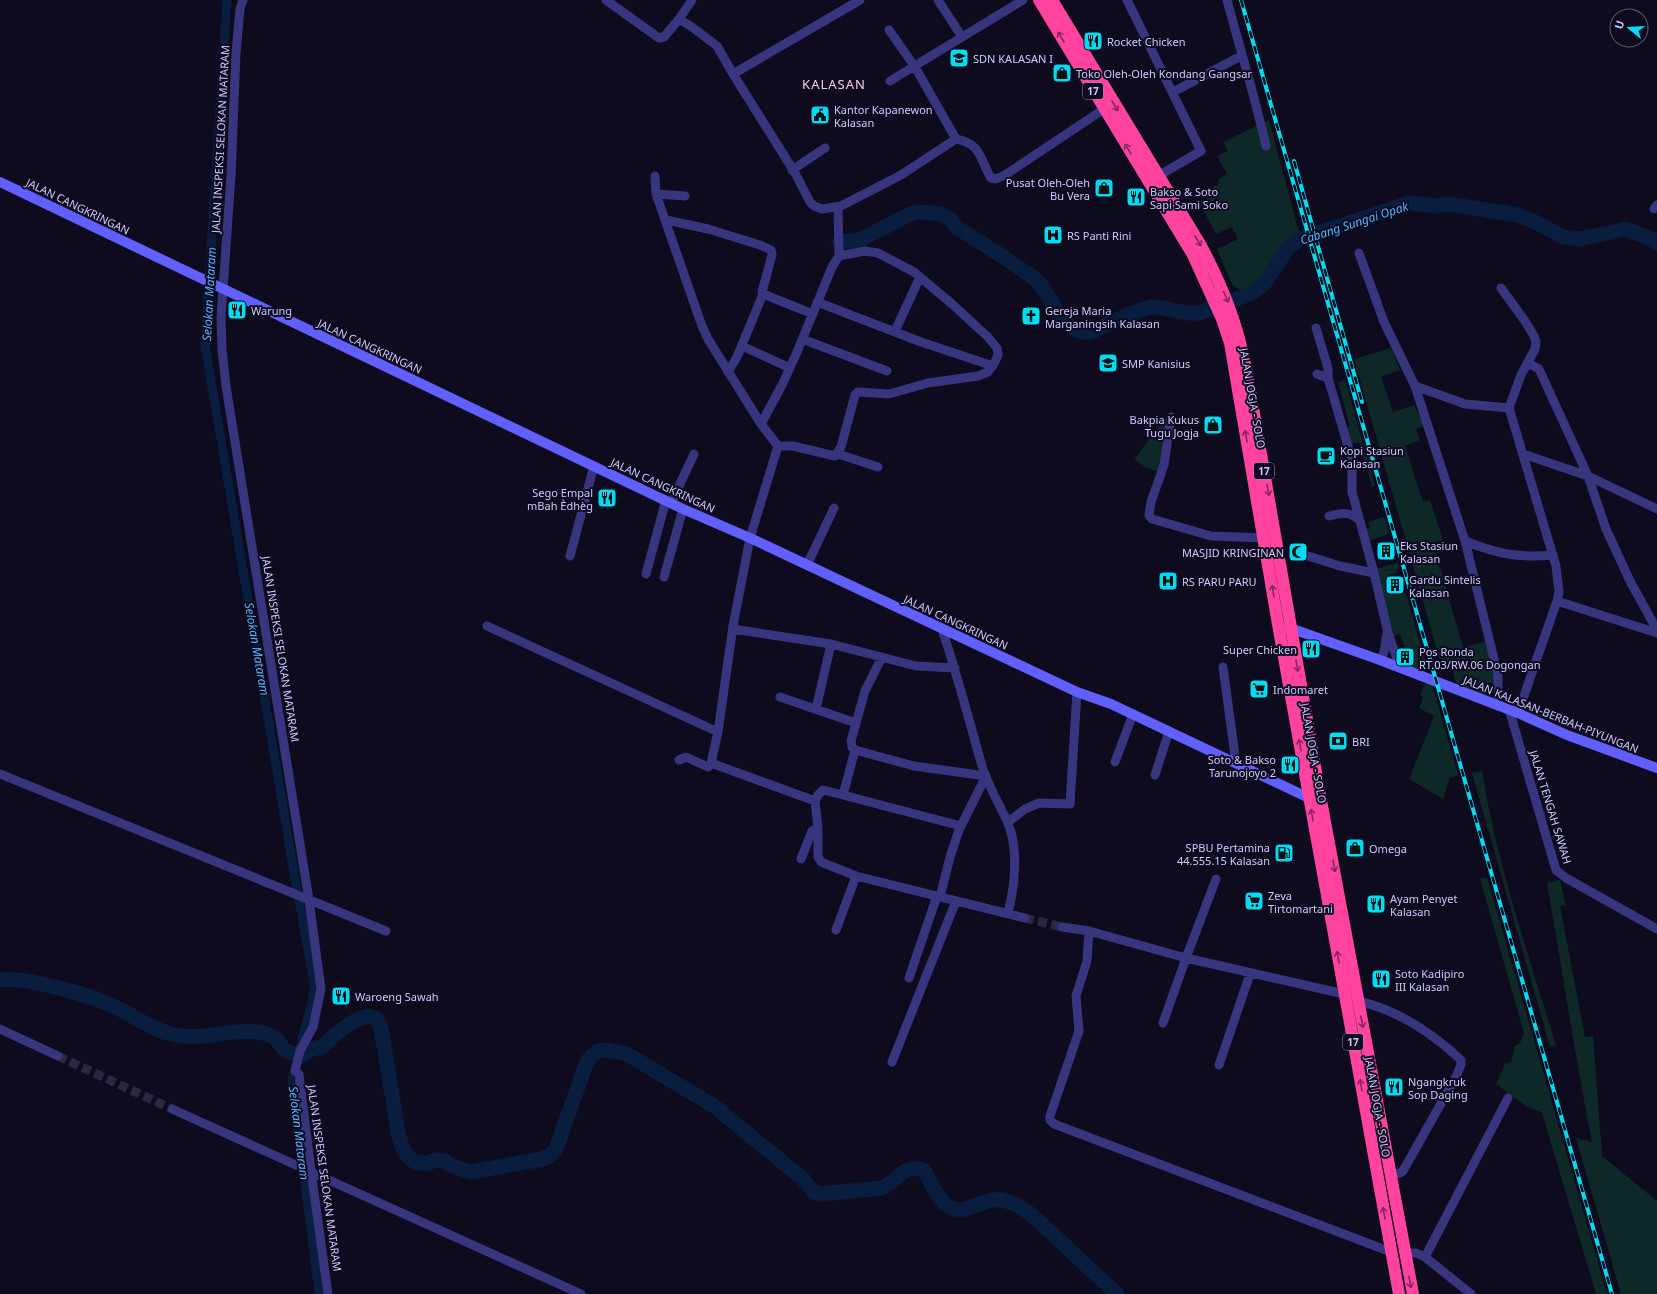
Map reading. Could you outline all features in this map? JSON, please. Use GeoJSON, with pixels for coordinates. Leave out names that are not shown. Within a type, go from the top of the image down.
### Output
{"type":"FeatureCollection","features":[{"type":"Feature","properties":{"kind":"highway","name":"JALAN JOGJA - SOLO"},"geometry":{"type":"LineString","coordinates":[[1039,0],[1193,255],[1213,282]]}},
{"type":"Feature","properties":{"kind":"highway","name":"JALAN JOGJA - SOLO"},"geometry":{"type":"LineString","coordinates":[[1052,0],[1200,244],[1213,282],[1242,346],[1248,373],[1285,629],[1314,796],[1344,994],[1399,1294]]}},
{"type":"Feature","properties":{"kind":"highway","name":"JALAN JOGJA - SOLO"},"geometry":{"type":"LineString","coordinates":[[1228,317],[1231,350],[1264,538],[1285,629]]}},
{"type":"Feature","properties":{"kind":"highway","name":"JALAN JOGJA - SOLO"},"geometry":{"type":"LineString","coordinates":[[1314,796],[1358,1001],[1413,1294]]}},
{"type":"Feature","properties":{"kind":"main road","name":"JALAN CANGKRINGAN"},"geometry":{"type":"LineString","coordinates":[[0,182],[683,509],[750,538],[1077,692],[1111,704],[1236,763],[1314,796]]}},
{"type":"Feature","properties":{"kind":"main road","name":"JALAN KALASAN-BERBAH-PIYUNGAN"},"geometry":{"type":"LineString","coordinates":[[1285,629],[1380,660],[1657,768]]}},
{"type":"Feature","properties":{"kind":"street","name":"JALAN INSPEKSI SELOKAN MATARAM"},"geometry":{"type":"LineString","coordinates":[[243,0],[240,9],[236,53],[231,176],[221,287],[222,334],[226,386],[321,989],[313,1026],[304,1046],[300,1051],[295,1071],[299,1074],[309,1171],[328,1294]]}},
{"type":"Feature","properties":{"kind":"street"},"geometry":{"type":"LineString","coordinates":[[606,0],[659,38],[664,37],[692,0]]}},
{"type":"Feature","properties":{"kind":"street"},"geometry":{"type":"LineString","coordinates":[[733,74],[860,0]]}},
{"type":"Feature","properties":{"kind":"street"},"geometry":{"type":"LineString","coordinates":[[938,0],[962,37]]}},
{"type":"Feature","properties":{"kind":"street"},"geometry":{"type":"LineString","coordinates":[[890,81],[1023,0]]}},
{"type":"Feature","properties":{"kind":"street"},"geometry":{"type":"LineString","coordinates":[[1127,0],[1201,151],[1158,176]]}},
{"type":"Feature","properties":{"kind":"street"},"geometry":{"type":"LineString","coordinates":[[1227,0],[1241,56],[1260,117],[1266,146]]}},
{"type":"Feature","properties":{"kind":"street"},"geometry":{"type":"LineString","coordinates":[[679,19],[692,26],[717,46],[810,202],[822,210],[838,207],[901,175],[956,139],[969,142],[974,146],[991,178],[1005,175],[1104,109]]}},
{"type":"Feature","properties":{"kind":"street"},"geometry":{"type":"LineString","coordinates":[[889,30],[915,67],[956,139]]}},
{"type":"Feature","properties":{"kind":"street"},"geometry":{"type":"LineString","coordinates":[[1173,92],[1241,56]]}},
{"type":"Feature","properties":{"kind":"street"},"geometry":{"type":"LineString","coordinates":[[792,170],[825,148]]}},
{"type":"Feature","properties":{"kind":"street"},"geometry":{"type":"LineString","coordinates":[[655,176],[656,194],[702,326],[728,372],[761,424],[778,446]]}},
{"type":"Feature","properties":{"kind":"street"},"geometry":{"type":"LineString","coordinates":[[656,194],[685,196]]}},
{"type":"Feature","properties":{"kind":"street"},"geometry":{"type":"LineString","coordinates":[[761,424],[790,368],[832,267],[839,256],[838,207]]}},
{"type":"Feature","properties":{"kind":"street"},"geometry":{"type":"LineString","coordinates":[[666,220],[708,230],[760,245],[771,250],[772,255],[762,292],[763,294],[742,346],[728,372]]}},
{"type":"Feature","properties":{"kind":"street"},"geometry":{"type":"LineString","coordinates":[[838,454],[855,394],[858,392],[863,391],[883,394],[895,393],[928,383],[978,376],[988,372],[998,355],[997,348],[977,325],[908,268],[872,251],[839,256]]}},
{"type":"Feature","properties":{"kind":"street"},"geometry":{"type":"LineString","coordinates":[[1359,253],[1384,322],[1415,386],[1465,541],[1498,675],[1498,696],[1496,704]]}},
{"type":"Feature","properties":{"kind":"street"},"geometry":{"type":"LineString","coordinates":[[895,331],[920,277]]}},
{"type":"Feature","properties":{"kind":"street"},"geometry":{"type":"LineString","coordinates":[[1501,288],[1534,336],[1535,348],[1521,375],[1508,408],[1553,555],[1559,592],[1557,601],[1514,711]]}},
{"type":"Feature","properties":{"kind":"street"},"geometry":{"type":"LineString","coordinates":[[763,294],[812,314]]}},
{"type":"Feature","properties":{"kind":"street"},"geometry":{"type":"LineString","coordinates":[[817,302],[922,342],[992,366]]}},
{"type":"Feature","properties":{"kind":"street"},"geometry":{"type":"LineString","coordinates":[[1316,328],[1328,368],[1328,378],[1352,460],[1352,492],[1374,573],[1388,633],[1400,668]]}},
{"type":"Feature","properties":{"kind":"street"},"geometry":{"type":"LineString","coordinates":[[802,339],[887,371]]}},
{"type":"Feature","properties":{"kind":"street"},"geometry":{"type":"LineString","coordinates":[[742,346],[790,368]]}},
{"type":"Feature","properties":{"kind":"street"},"geometry":{"type":"LineString","coordinates":[[1528,363],[1539,369],[1588,476],[1606,529],[1630,581],[1655,628]]}},
{"type":"Feature","properties":{"kind":"street"},"geometry":{"type":"LineString","coordinates":[[1317,374],[1328,378]]}},
{"type":"Feature","properties":{"kind":"street"},"geometry":{"type":"LineString","coordinates":[[1415,386],[1465,404],[1508,408]]}},
{"type":"Feature","properties":{"kind":"street"},"geometry":{"type":"LineString","coordinates":[[1171,417],[1164,465],[1151,502],[1149,515],[1152,518],[1211,536],[1221,538],[1264,538]]}},
{"type":"Feature","properties":{"kind":"street"},"geometry":{"type":"LineString","coordinates":[[778,446],[793,446],[833,456],[838,454],[878,467]]}},
{"type":"Feature","properties":{"kind":"street"},"geometry":{"type":"LineString","coordinates":[[679,760],[686,757],[708,767],[711,763],[718,732],[733,629],[750,538],[778,446]]}},
{"type":"Feature","properties":{"kind":"street"},"geometry":{"type":"LineString","coordinates":[[646,574],[669,502],[694,454]]}},
{"type":"Feature","properties":{"kind":"street"},"geometry":{"type":"LineString","coordinates":[[1523,454],[1588,476],[1657,509]]}},
{"type":"Feature","properties":{"kind":"street"},"geometry":{"type":"LineString","coordinates":[[570,556],[594,466]]}},
{"type":"Feature","properties":{"kind":"street"},"geometry":{"type":"LineString","coordinates":[[807,565],[834,508]]}},
{"type":"Feature","properties":{"kind":"street"},"geometry":{"type":"LineString","coordinates":[[664,577],[683,509]]}},
{"type":"Feature","properties":{"kind":"street"},"geometry":{"type":"LineString","coordinates":[[1329,516],[1341,513],[1349,514],[1355,516],[1360,521]]}},
{"type":"Feature","properties":{"kind":"street"},"geometry":{"type":"LineString","coordinates":[[1465,541],[1482,548],[1510,555],[1523,557],[1553,555]]}},
{"type":"Feature","properties":{"kind":"street"},"geometry":{"type":"LineString","coordinates":[[1308,556],[1340,566],[1374,573]]}},
{"type":"Feature","properties":{"kind":"street"},"geometry":{"type":"LineString","coordinates":[[1557,601],[1655,628]]}},
{"type":"Feature","properties":{"kind":"street"},"geometry":{"type":"LineString","coordinates":[[487,626],[718,732]]}},
{"type":"Feature","properties":{"kind":"street"},"geometry":{"type":"LineString","coordinates":[[733,629],[831,644],[916,666],[955,668]]}},
{"type":"Feature","properties":{"kind":"street"},"geometry":{"type":"LineString","coordinates":[[942,629],[955,668],[986,776],[996,800],[1008,822],[1013,843],[1015,866],[1013,894],[1008,913]]}},
{"type":"Feature","properties":{"kind":"street"},"geometry":{"type":"LineString","coordinates":[[1380,660],[1384,652],[1388,633]]}},
{"type":"Feature","properties":{"kind":"street"},"geometry":{"type":"LineString","coordinates":[[816,709],[831,644]]}},
{"type":"Feature","properties":{"kind":"street"},"geometry":{"type":"LineString","coordinates":[[882,657],[865,690],[851,741],[851,745],[855,750],[914,766],[986,776]]}},
{"type":"Feature","properties":{"kind":"street"},"geometry":{"type":"LineString","coordinates":[[1223,667],[1236,763]]}},
{"type":"Feature","properties":{"kind":"street"},"geometry":{"type":"LineString","coordinates":[[1008,822],[1026,809],[1039,803],[1070,804],[1077,692]]}},
{"type":"Feature","properties":{"kind":"street"},"geometry":{"type":"LineString","coordinates":[[780,697],[856,723]]}},
{"type":"Feature","properties":{"kind":"street","name":"JALAN TENGAH SAWAH"},"geometry":{"type":"LineString","coordinates":[[1514,711],[1556,870],[1566,878],[1657,929]]}},
{"type":"Feature","properties":{"kind":"street"},"geometry":{"type":"LineString","coordinates":[[1115,762],[1133,714]]}},
{"type":"Feature","properties":{"kind":"street"},"geometry":{"type":"LineString","coordinates":[[1155,775],[1168,731]]}},
{"type":"Feature","properties":{"kind":"street"},"geometry":{"type":"LineString","coordinates":[[843,795],[855,750]]}},
{"type":"Feature","properties":{"kind":"street"},"geometry":{"type":"LineString","coordinates":[[711,763],[815,801]]}},
{"type":"Feature","properties":{"kind":"street"},"geometry":{"type":"LineString","coordinates":[[0,774],[386,932]]}},
{"type":"Feature","properties":{"kind":"street"},"geometry":{"type":"LineString","coordinates":[[909,978],[939,897],[950,857],[961,826],[986,776]]}},
{"type":"Feature","properties":{"kind":"street"},"geometry":{"type":"LineString","coordinates":[[961,826],[823,790],[815,801],[818,828],[818,857],[820,862],[856,876],[1025,918]]}},
{"type":"Feature","properties":{"kind":"street"},"geometry":{"type":"LineString","coordinates":[[801,859],[812,831],[818,828]]}},
{"type":"Feature","properties":{"kind":"street"},"geometry":{"type":"LineString","coordinates":[[836,930],[856,876]]}},
{"type":"Feature","properties":{"kind":"street"},"geometry":{"type":"LineString","coordinates":[[1163,1023],[1216,880]]}},
{"type":"Feature","properties":{"kind":"street"},"geometry":{"type":"LineString","coordinates":[[892,1062],[956,900]]}},
{"type":"Feature","properties":{"kind":"street"},"geometry":{"type":"LineString","coordinates":[[1062,927],[1089,931],[1250,974],[1344,994]]}},
{"type":"Feature","properties":{"kind":"street"},"geometry":{"type":"LineString","coordinates":[[1089,931],[1087,961],[1076,996],[1079,1031],[1050,1116],[1050,1120],[1054,1124],[1391,1252]]}},
{"type":"Feature","properties":{"kind":"street"},"geometry":{"type":"LineString","coordinates":[[1219,1065],[1250,974]]}},
{"type":"Feature","properties":{"kind":"street"},"geometry":{"type":"LineString","coordinates":[[1358,1001],[1389,1011],[1411,1021],[1442,1043],[1461,1060],[1462,1064],[1403,1171],[1400,1174],[1391,1175]]}},
{"type":"Feature","properties":{"kind":"street"},"geometry":{"type":"LineString","coordinates":[[0,1029],[58,1056]]}},
{"type":"Feature","properties":{"kind":"street"},"geometry":{"type":"LineString","coordinates":[[1425,1258],[1508,1098]]}},
{"type":"Feature","properties":{"kind":"street"},"geometry":{"type":"LineString","coordinates":[[172,1109],[581,1294]]}},
{"type":"Feature","properties":{"kind":"street"},"geometry":{"type":"LineString","coordinates":[[1405,1253],[1416,1253],[1425,1258],[1471,1294]]}},
{"type":"Feature","properties":{"kind":"green space"},"geometry":{"type":"Polygon","coordinates":[[[1269,120],[1301,240],[1298,247],[1288,253],[1271,271],[1254,285],[1252,290],[1246,293],[1233,286],[1217,249],[1238,239],[1232,227],[1216,234],[1199,202],[1213,194],[1214,186],[1218,185],[1219,179],[1227,174],[1217,156],[1228,151],[1223,142],[1269,120]]]}},
{"type":"Feature","properties":{"kind":"green space"},"geometry":{"type":"Polygon","coordinates":[[[1391,348],[1400,370],[1381,377],[1393,412],[1414,405],[1425,426],[1416,429],[1420,440],[1405,446],[1423,502],[1430,500],[1443,540],[1433,543],[1463,647],[1486,641],[1497,681],[1494,683],[1489,683],[1488,692],[1485,695],[1456,683],[1450,661],[1441,664],[1354,359],[1391,348]]]}},
{"type":"Feature","properties":{"kind":"green space"},"geometry":{"type":"Polygon","coordinates":[[[1345,380],[1375,486],[1372,487],[1359,442],[1350,445],[1345,428],[1350,426],[1338,383],[1345,380]]]}},
{"type":"Feature","properties":{"kind":"green space"},"geometry":{"type":"Polygon","coordinates":[[[1167,417],[1159,472],[1147,468],[1134,459],[1167,417]]]}},
{"type":"Feature","properties":{"kind":"green space"},"geometry":{"type":"Polygon","coordinates":[[[1384,517],[1389,534],[1367,541],[1364,530],[1370,528],[1368,522],[1384,517]]]}},
{"type":"Feature","properties":{"kind":"green space"},"geometry":{"type":"Polygon","coordinates":[[[1398,563],[1399,569],[1396,570],[1397,573],[1387,576],[1393,596],[1406,593],[1427,668],[1422,672],[1405,666],[1404,662],[1409,660],[1400,634],[1392,637],[1375,569],[1398,563]]]}},
{"type":"Feature","properties":{"kind":"green space"},"geometry":{"type":"Polygon","coordinates":[[[1426,681],[1432,684],[1458,775],[1450,778],[1443,799],[1409,779],[1434,716],[1419,708],[1423,698],[1420,694],[1426,681]]]}},
{"type":"Feature","properties":{"kind":"green space"},"geometry":{"type":"Polygon","coordinates":[[[1482,771],[1488,806],[1514,909],[1556,1045],[1550,1047],[1472,773],[1482,771]]]}},
{"type":"Feature","properties":{"kind":"green space"},"geometry":{"type":"Polygon","coordinates":[[[1487,877],[1607,1294],[1596,1294],[1542,1113],[1526,1106],[1496,1084],[1505,1064],[1511,1062],[1515,1046],[1520,1043],[1524,1033],[1480,879],[1487,877]]]}},
{"type":"Feature","properties":{"kind":"green space"},"geometry":{"type":"Polygon","coordinates":[[[1560,880],[1566,905],[1560,906],[1585,1037],[1593,1036],[1602,1156],[1657,1201],[1657,1294],[1621,1294],[1576,1138],[1592,1142],[1547,883],[1560,880]]]}},
{"type":"Feature","properties":{"kind":"waterway","name":"Selokan Mataram"},"geometry":{"type":"LineString","coordinates":[[227,0],[205,345],[314,983],[313,998],[300,1047]]}},
{"type":"Feature","properties":{"kind":"waterway","name":"Cabang Sungai Opak"},"geometry":{"type":"LineString","coordinates":[[839,242],[860,240],[908,215],[918,212],[942,214],[951,220],[956,227],[1034,278],[1044,289],[1066,322],[1081,332],[1091,332],[1133,313],[1149,308],[1155,307],[1187,313],[1199,313],[1252,293],[1264,284],[1288,248],[1300,239],[1410,203],[1434,206],[1448,204],[1518,215],[1563,237],[1580,239],[1626,229],[1657,243]]}},
{"type":"Feature","properties":{"kind":"waterway"},"geometry":{"type":"LineString","coordinates":[[0,980],[10,979],[38,983],[84,995],[115,1007],[166,1033],[175,1035],[206,1036],[248,1031],[264,1033],[274,1037],[287,1051],[302,1056],[311,1049],[322,1047],[338,1032],[355,1021],[367,1016],[377,1019],[381,1028],[398,1132],[402,1147],[406,1154],[418,1163],[427,1163],[437,1160],[445,1161],[450,1165],[470,1172],[542,1159],[549,1156],[556,1149],[586,1064],[591,1056],[598,1051],[608,1050],[627,1054],[714,1106],[803,1179],[814,1192],[821,1194],[882,1188],[905,1171],[910,1169],[924,1170],[940,1199],[953,1209],[959,1210],[970,1208],[992,1200],[1008,1201],[1023,1209],[1032,1215],[1117,1294]]}},
{"type":"Feature","properties":{"kind":"waterway","name":"Selokan Mataram"},"geometry":{"type":"LineString","coordinates":[[296,1064],[292,1080],[319,1294]]}},
{"type":"Feature","properties":{"kind":"tunnel"},"geometry":{"type":"LineString","coordinates":[[1025,918],[1062,927]]}},
{"type":"Feature","properties":{"kind":"tunnel"},"geometry":{"type":"LineString","coordinates":[[58,1056],[172,1109]]}},
{"type":"Feature","properties":{"kind":"railway"},"geometry":{"type":"LineString","coordinates":[[1241,0],[1612,1294]]}},
{"type":"Feature","properties":{"kind":"railway"},"geometry":{"type":"LineString","coordinates":[[1294,161],[1362,402]]}},
{"type":"Feature","properties":{"kind":"place","name":"Rocket Chicken"},"geometry":{"type":"Point","coordinates":[1093,41]}},
{"type":"Feature","properties":{"kind":"place","name":"SDN KALASAN I"},"geometry":{"type":"Point","coordinates":[959,58]}},
{"type":"Feature","properties":{"kind":"place","name":"Toko Oleh-Oleh Kondang Gangsar"},"geometry":{"type":"Point","coordinates":[1062,73]}},
{"type":"Feature","properties":{"kind":"place","name":"Kantor Kapanewon Kalasan"},"geometry":{"type":"Point","coordinates":[820,115]}},
{"type":"Feature","properties":{"kind":"place","name":"Pusat Oleh-Oleh Bu Vera"},"geometry":{"type":"Point","coordinates":[1104,188]}},
{"type":"Feature","properties":{"kind":"place","name":"Bakso & Soto Sapi Sami Soko"},"geometry":{"type":"Point","coordinates":[1136,197]}},
{"type":"Feature","properties":{"kind":"place","name":"RS Panti Rini"},"geometry":{"type":"Point","coordinates":[1053,235]}},
{"type":"Feature","properties":{"kind":"place","name":"Warung"},"geometry":{"type":"Point","coordinates":[237,310]}},
{"type":"Feature","properties":{"kind":"place","name":"Gereja Maria Marganingsih Kalasan"},"geometry":{"type":"Point","coordinates":[1031,316]}},
{"type":"Feature","properties":{"kind":"place","name":"SMP Kanisius"},"geometry":{"type":"Point","coordinates":[1108,363]}},
{"type":"Feature","properties":{"kind":"place","name":"Bakpia Kukus Tugu Jogja"},"geometry":{"type":"Point","coordinates":[1213,425]}},
{"type":"Feature","properties":{"kind":"place","name":"Kopi Stasiun Kalasan"},"geometry":{"type":"Point","coordinates":[1326,456]}},
{"type":"Feature","properties":{"kind":"place","name":"Sego Empal mBah Èdhèg"},"geometry":{"type":"Point","coordinates":[607,498]}},
{"type":"Feature","properties":{"kind":"place","name":"Eks Stasiun Kalasan"},"geometry":{"type":"Point","coordinates":[1386,551]}},
{"type":"Feature","properties":{"kind":"place","name":"MASJID KRINGINAN"},"geometry":{"type":"Point","coordinates":[1298,552]}},
{"type":"Feature","properties":{"kind":"place","name":"RS PARU PARU"},"geometry":{"type":"Point","coordinates":[1168,581]}},
{"type":"Feature","properties":{"kind":"place","name":"Gardu Sintelis Kalasan"},"geometry":{"type":"Point","coordinates":[1395,585]}},
{"type":"Feature","properties":{"kind":"place","name":"Super Chicken"},"geometry":{"type":"Point","coordinates":[1311,649]}},
{"type":"Feature","properties":{"kind":"place","name":"Pos Ronda RT.03/RW.06 Dogongan"},"geometry":{"type":"Point","coordinates":[1405,657]}},
{"type":"Feature","properties":{"kind":"place","name":"Indomaret"},"geometry":{"type":"Point","coordinates":[1259,689]}},
{"type":"Feature","properties":{"kind":"place","name":"BRI"},"geometry":{"type":"Point","coordinates":[1338,741]}},
{"type":"Feature","properties":{"kind":"place","name":"Soto & Bakso Tarunojoyo 2"},"geometry":{"type":"Point","coordinates":[1290,765]}},
{"type":"Feature","properties":{"kind":"place","name":"Omega"},"geometry":{"type":"Point","coordinates":[1355,848]}},
{"type":"Feature","properties":{"kind":"place","name":"SPBU Pertamina 44.555.15 Kalasan"},"geometry":{"type":"Point","coordinates":[1284,853]}},
{"type":"Feature","properties":{"kind":"place","name":"Zeva Tirtomartani"},"geometry":{"type":"Point","coordinates":[1254,901]}},
{"type":"Feature","properties":{"kind":"place","name":"Ayam Penyet Kalasan"},"geometry":{"type":"Point","coordinates":[1376,904]}},
{"type":"Feature","properties":{"kind":"place","name":"Soto Kadipiro III Kalasan"},"geometry":{"type":"Point","coordinates":[1381,979]}},
{"type":"Feature","properties":{"kind":"place","name":"Waroeng Sawah"},"geometry":{"type":"Point","coordinates":[341,996]}},
{"type":"Feature","properties":{"kind":"place","name":"Ngangkruk Sop Daging"},"geometry":{"type":"Point","coordinates":[1394,1087]}},
{"type":"Feature","properties":{"kind":"district","name":"KALASAN"},"geometry":{"type":"Point","coordinates":[834,84]}}]}
